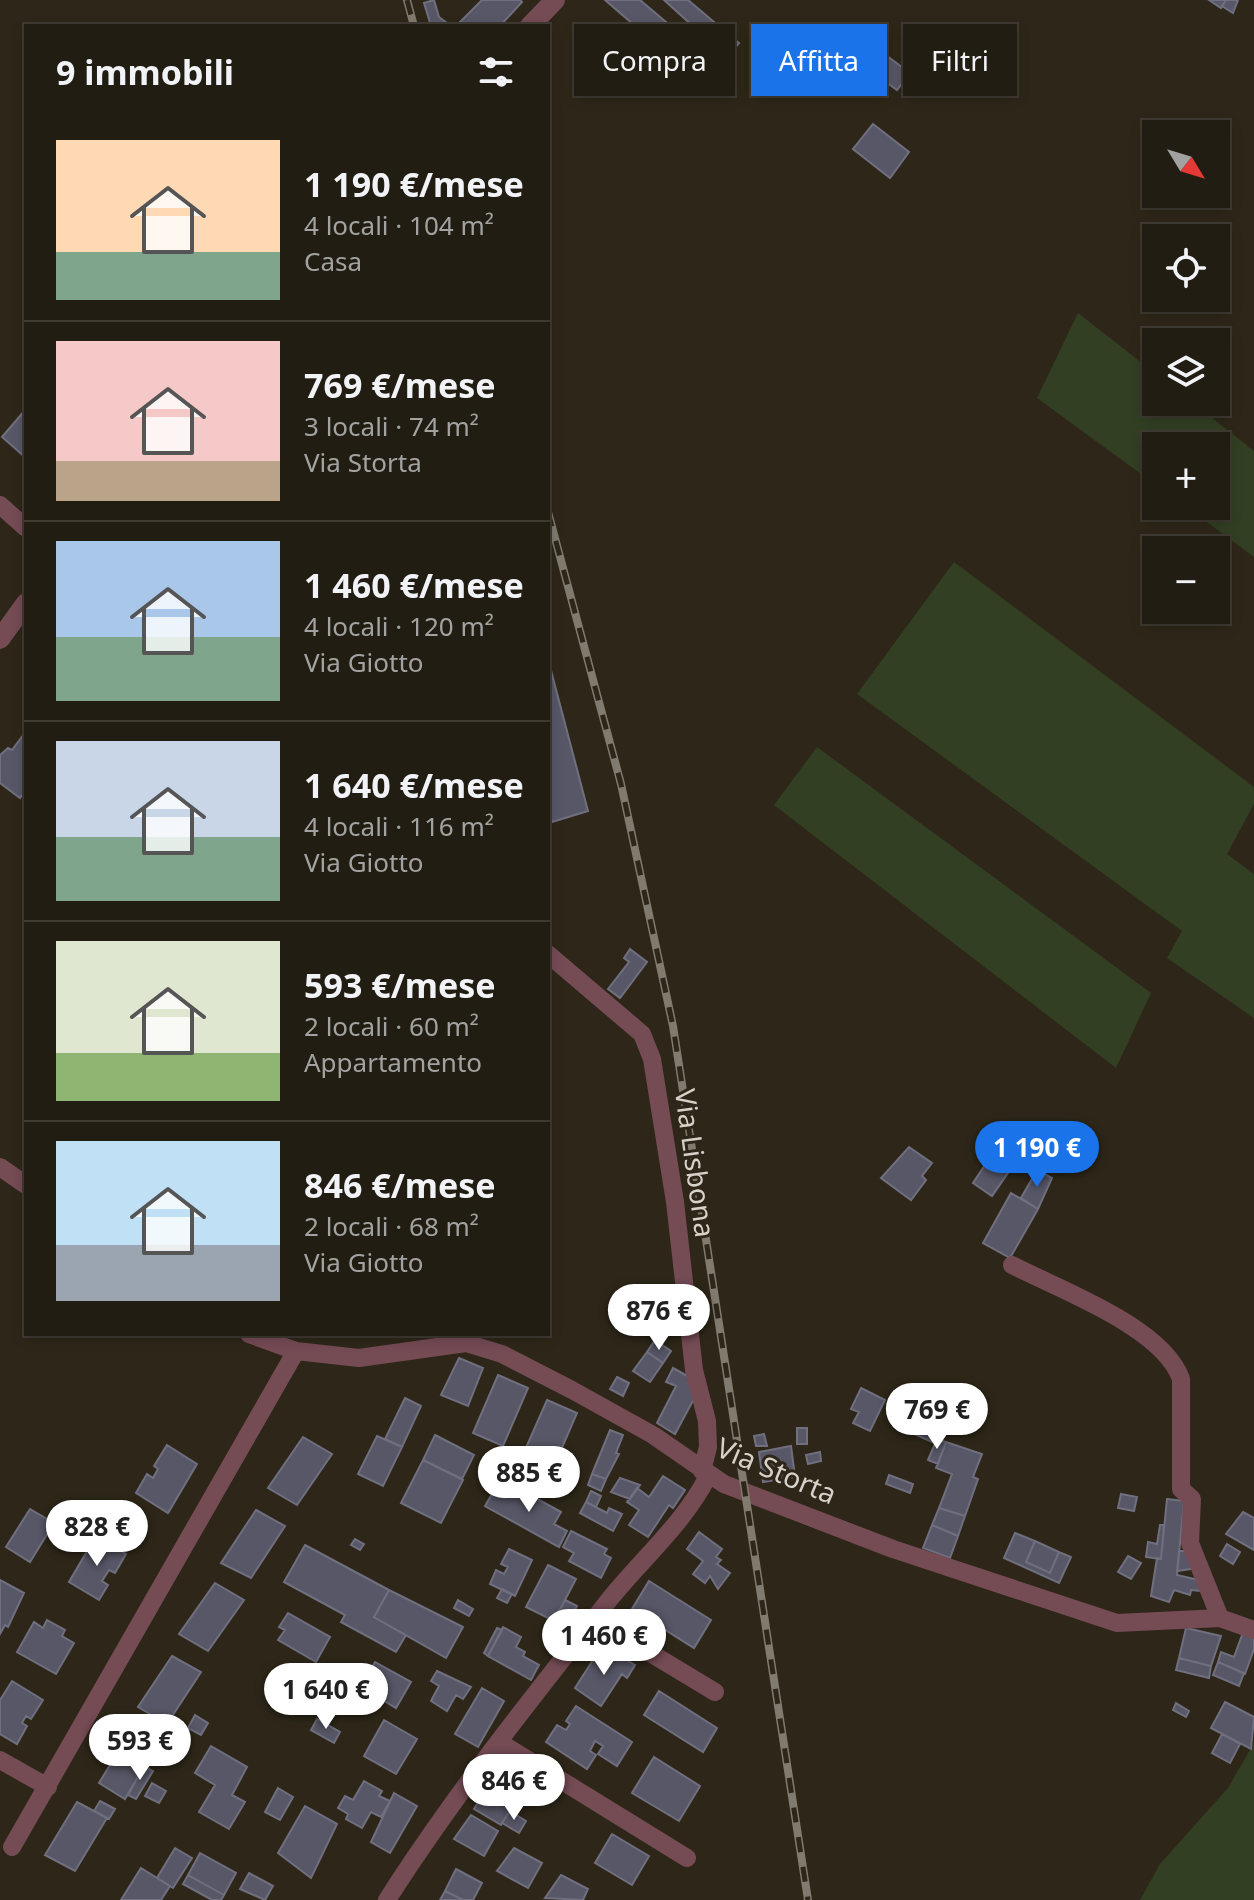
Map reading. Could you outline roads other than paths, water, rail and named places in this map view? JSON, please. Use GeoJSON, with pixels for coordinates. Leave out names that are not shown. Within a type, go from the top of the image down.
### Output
{"type":"FeatureCollection","features":[{"type":"Feature","properties":{"kind":"street"},"geometry":{"type":"LineString","coordinates":[[532,24],[555,0]]}},
{"type":"Feature","properties":{"kind":"street"},"geometry":{"type":"LineString","coordinates":[[0,505],[24,526]]}},
{"type":"Feature","properties":{"kind":"street"},"geometry":{"type":"LineString","coordinates":[[0,639],[24,606]]}},
{"type":"Feature","properties":{"kind":"street","name":"Via Lisbona"},"geometry":{"type":"LineString","coordinates":[[550,956],[642,1034],[652,1059],[675,1202],[694,1370],[709,1433],[705,1473]]}},
{"type":"Feature","properties":{"kind":"street"},"geometry":{"type":"LineString","coordinates":[[0,1167],[24,1184]]}},
{"type":"Feature","properties":{"kind":"street"},"geometry":{"type":"LineString","coordinates":[[1012,1265],[1131,1326],[1168,1353],[1177,1366],[1181,1379],[1181,1489],[1192,1499],[1190,1543],[1220,1618]]}},
{"type":"Feature","properties":{"kind":"street","name":"Via Storta"},"geometry":{"type":"LineString","coordinates":[[255,1336],[296,1351],[359,1358],[466,1343],[502,1354],[572,1390],[653,1435],[705,1473],[907,1554],[1117,1623],[1220,1618],[1254,1630]]}},
{"type":"Feature","properties":{"kind":"street"},"geometry":{"type":"LineString","coordinates":[[12,1847],[296,1351]]}},
{"type":"Feature","properties":{"kind":"street"},"geometry":{"type":"LineString","coordinates":[[387,1900],[499,1742],[594,1619],[679,1517],[705,1473]]}},
{"type":"Feature","properties":{"kind":"street"},"geometry":{"type":"LineString","coordinates":[[594,1619],[715,1692]]}},
{"type":"Feature","properties":{"kind":"street"},"geometry":{"type":"LineString","coordinates":[[499,1742],[687,1858]]}},
{"type":"Feature","properties":{"kind":"street"},"geometry":{"type":"LineString","coordinates":[[0,1760],[48,1787]]}},
{"type":"Feature","properties":{"kind":"railway"},"geometry":{"type":"LineString","coordinates":[[407,0],[413,24]]}},
{"type":"Feature","properties":{"kind":"railway"},"geometry":{"type":"LineString","coordinates":[[550,519],[621,784],[673,1026],[808,1900]]}}]}
